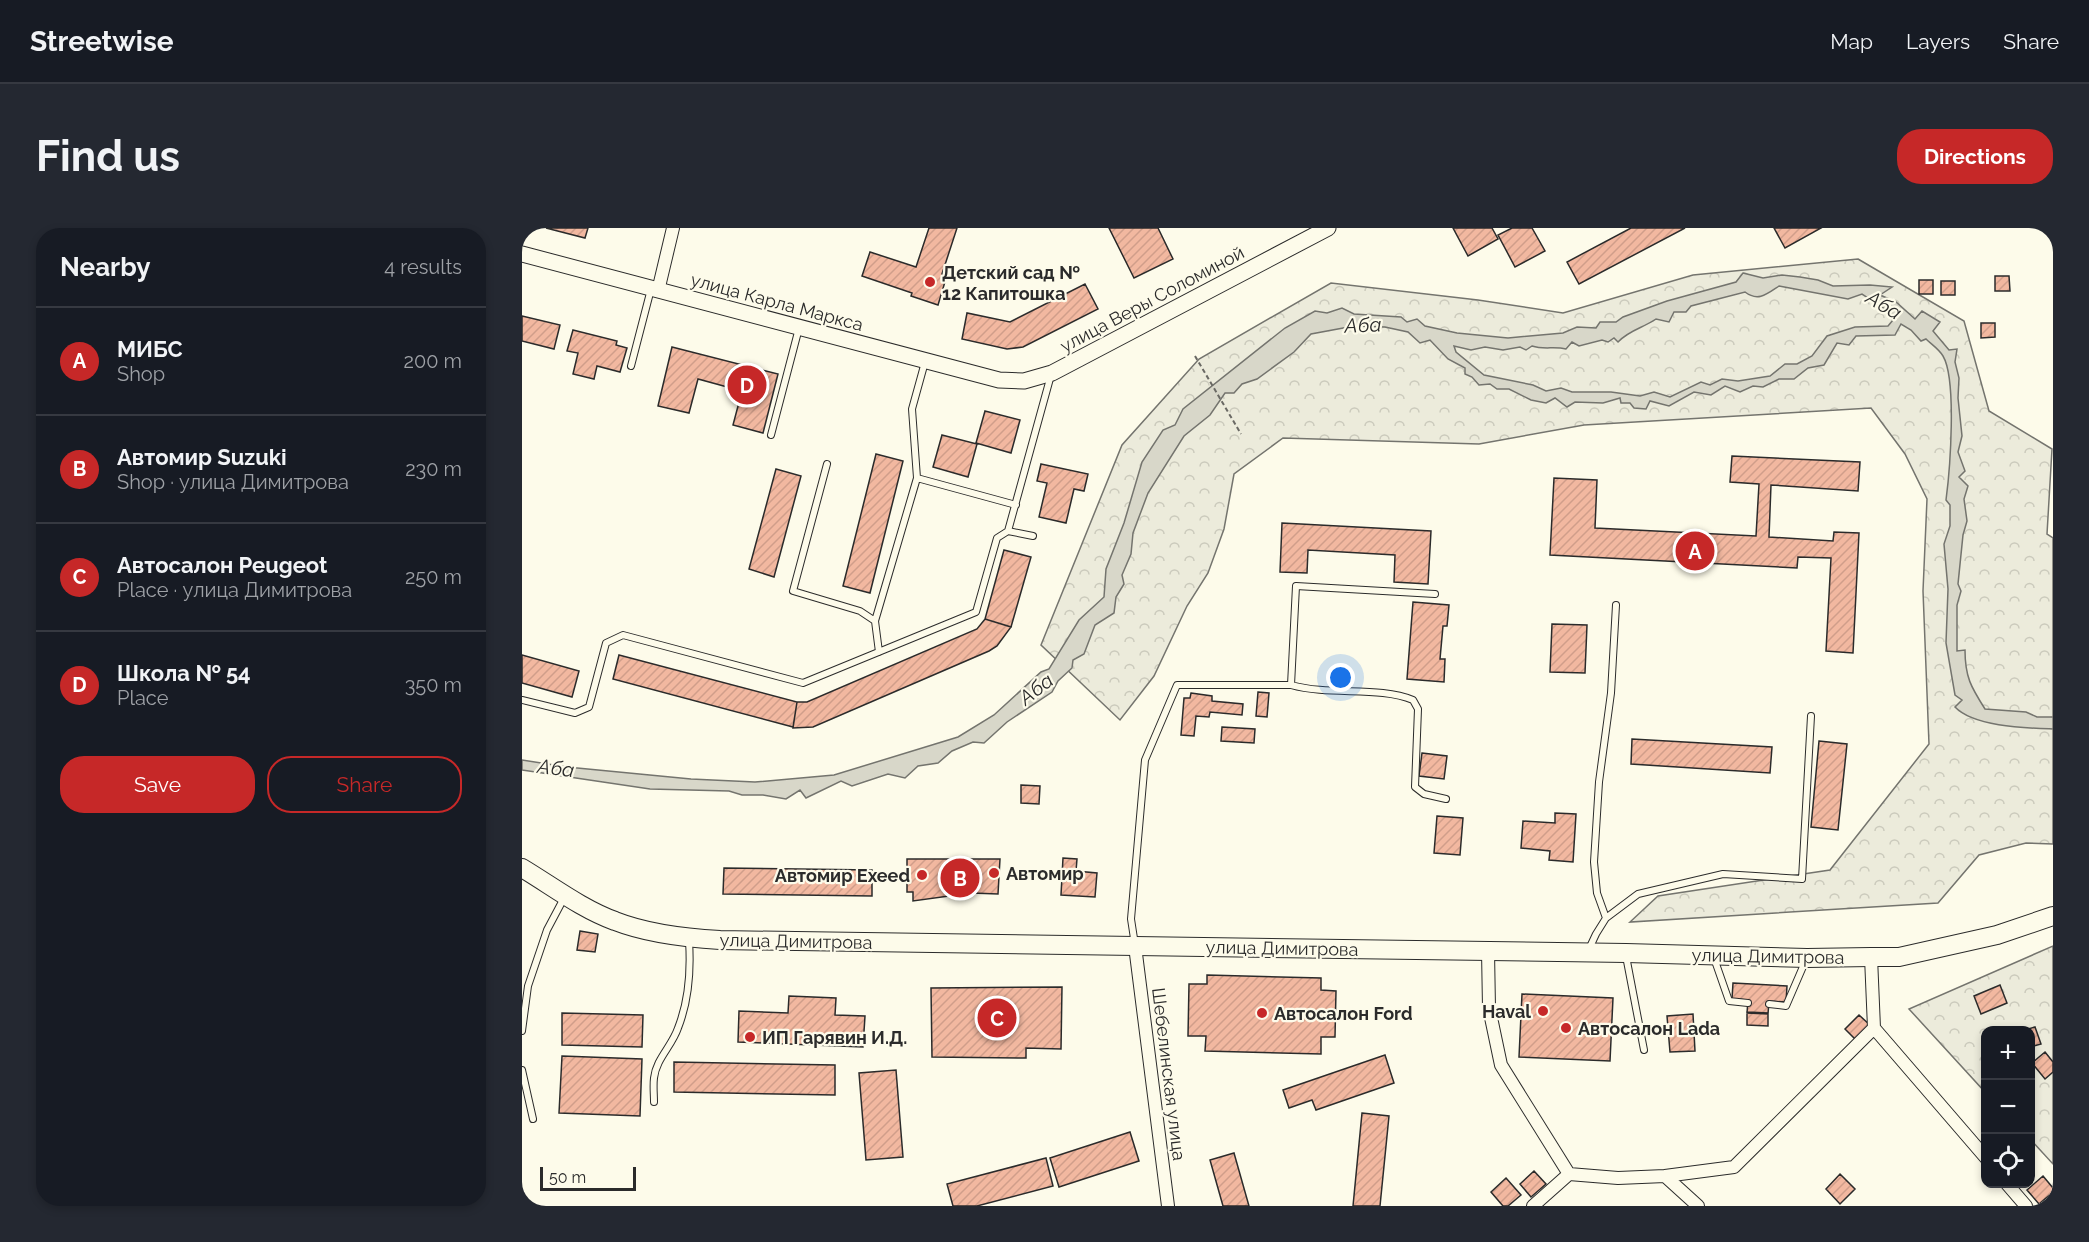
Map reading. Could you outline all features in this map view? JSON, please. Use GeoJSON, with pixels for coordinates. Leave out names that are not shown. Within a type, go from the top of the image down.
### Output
{"type":"FeatureCollection","features":[{"type":"Feature","properties":{"kind":"main road","name":"улица Димитрова"},"geometry":{"type":"LineString","coordinates":[[522,868],[565,895],[614,921],[648,931],[689,938],[744,940],[1713,954],[1807,958],[1899,957],[1997,935],[2053,916]]}},
{"type":"Feature","properties":{"kind":"street"},"geometry":{"type":"LineString","coordinates":[[655,290],[673,228]]}},
{"type":"Feature","properties":{"kind":"street","name":"улица Веры Соломиной"},"geometry":{"type":"LineString","coordinates":[[1024,381],[1052,373],[1328,228]]}},
{"type":"Feature","properties":{"kind":"street","name":"улица Карла Маркса"},"geometry":{"type":"LineString","coordinates":[[522,254],[999,380],[1024,381]]}},
{"type":"Feature","properties":{"kind":"street","name":"Шебелинская улица"},"geometry":{"type":"LineString","coordinates":[[1135,946],[1168,1206]]}},
{"type":"Feature","properties":{"kind":"street"},"geometry":{"type":"LineString","coordinates":[[1488,951],[1490,1008],[1501,1065],[1569,1174]]}},
{"type":"Feature","properties":{"kind":"street"},"geometry":{"type":"LineString","coordinates":[[1871,957],[1874,1028],[1981,1152]]}},
{"type":"Feature","properties":{"kind":"street"},"geometry":{"type":"LineString","coordinates":[[1533,1206],[1569,1174],[1618,1178],[1665,1176],[1734,1167],[1874,1028]]}},
{"type":"Feature","properties":{"kind":"street"},"geometry":{"type":"LineString","coordinates":[[1665,1176],[1698,1206]]}},
{"type":"Feature","properties":{"kind":"street"},"geometry":{"type":"LineString","coordinates":[[2010,1188],[2026,1206]]}},
{"type":"Feature","properties":{"kind":"lane"},"geometry":{"type":"LineString","coordinates":[[631,366],[655,290]]}},
{"type":"Feature","properties":{"kind":"lane"},"geometry":{"type":"LineString","coordinates":[[771,435],[799,328]]}},
{"type":"Feature","properties":{"kind":"lane"},"geometry":{"type":"LineString","coordinates":[[879,652],[875,621],[917,478],[912,409],[925,361]]}},
{"type":"Feature","properties":{"kind":"lane"},"geometry":{"type":"LineString","coordinates":[[522,700],[575,713],[589,707],[606,643],[623,635],[803,683],[976,612],[997,538],[1008,531],[1052,373]]}},
{"type":"Feature","properties":{"kind":"lane"},"geometry":{"type":"LineString","coordinates":[[827,464],[793,591],[860,611],[875,621]]}},
{"type":"Feature","properties":{"kind":"lane"},"geometry":{"type":"LineString","coordinates":[[917,478],[1016,505]]}},
{"type":"Feature","properties":{"kind":"lane"},"geometry":{"type":"LineString","coordinates":[[1008,531],[1033,536]]}},
{"type":"Feature","properties":{"kind":"lane"},"geometry":{"type":"LineString","coordinates":[[1291,685],[1296,586],[1435,594]]}},
{"type":"Feature","properties":{"kind":"lane"},"geometry":{"type":"LineString","coordinates":[[1606,918],[1596,893],[1594,862],[1599,782],[1611,693],[1616,605]]}},
{"type":"Feature","properties":{"kind":"lane"},"geometry":{"type":"LineString","coordinates":[[1135,946],[1131,919],[1145,760],[1178,685],[1291,685],[1310,690],[1390,694],[1413,700],[1418,709],[1415,787],[1424,794],[1446,799]]}},
{"type":"Feature","properties":{"kind":"lane"},"geometry":{"type":"LineString","coordinates":[[1588,952],[1606,918],[1638,894],[1723,874],[1802,879],[1810,716]]}},
{"type":"Feature","properties":{"kind":"lane"},"geometry":{"type":"LineString","coordinates":[[522,1031],[528,986],[547,930],[565,895]]}},
{"type":"Feature","properties":{"kind":"lane"},"geometry":{"type":"LineString","coordinates":[[654,1102],[653,1080],[656,1069],[678,1029],[686,1003],[690,975],[689,938]]}},
{"type":"Feature","properties":{"kind":"lane"},"geometry":{"type":"LineString","coordinates":[[1626,953],[1644,1050]]}},
{"type":"Feature","properties":{"kind":"lane"},"geometry":{"type":"LineString","coordinates":[[1713,954],[1730,1001],[1748,1003]]}},
{"type":"Feature","properties":{"kind":"lane"},"geometry":{"type":"LineString","coordinates":[[1769,1004],[1786,1006],[1807,958]]}},
{"type":"Feature","properties":{"kind":"lane"},"geometry":{"type":"LineString","coordinates":[[522,1070],[533,1119]]}},
{"type":"Feature","properties":{"kind":"path"},"geometry":{"type":"LineString","coordinates":[[1195,356],[1241,434]]}},
{"type":"Feature","properties":{"kind":"green space"},"geometry":{"type":"Polygon","coordinates":[[[1858,259],[1964,321],[1989,411],[2052,449],[2047,534],[2053,538],[2053,844],[2026,843],[1979,855],[1938,903],[1630,922],[1658,896],[1830,870],[1929,744],[1923,591],[1927,499],[1905,454],[1871,408],[1584,425],[1479,444],[1283,438],[1234,474],[1224,529],[1208,573],[1187,606],[1154,676],[1120,720],[1041,645],[1122,445],[1199,359],[1331,283],[1478,300],[1563,313],[1693,275],[1858,259]]]}},
{"type":"Feature","properties":{"kind":"green space"},"geometry":{"type":"Polygon","coordinates":[[[2053,946],[2053,1164],[2035,1144],[2035,1026],[1981,1026],[1981,1088],[1909,1009],[2053,946]]]}},
{"type":"Feature","properties":{"kind":"water","name":"Аба"},"geometry":{"type":"Polygon","coordinates":[[[1743,273],[1763,278],[1782,275],[1800,277],[1818,280],[1833,286],[1892,287],[1880,295],[1896,302],[1915,319],[1922,311],[1940,322],[1933,331],[1949,350],[1957,349],[1955,362],[1959,378],[1958,398],[1962,436],[1958,452],[1965,471],[1959,477],[1968,486],[1964,499],[1967,521],[1963,535],[1958,584],[1961,591],[1957,605],[1957,651],[1965,650],[1966,668],[1970,681],[1985,709],[2026,712],[2037,717],[2053,717],[2053,729],[2001,725],[1975,719],[1955,707],[1962,700],[1955,695],[1946,643],[1948,589],[1944,544],[1950,526],[1950,505],[1946,500],[1951,426],[1950,384],[1941,353],[1926,339],[1921,341],[1911,330],[1901,324],[1895,335],[1856,336],[1849,345],[1837,343],[1824,365],[1808,368],[1794,379],[1779,379],[1763,387],[1753,386],[1740,392],[1725,386],[1711,395],[1694,392],[1669,406],[1650,401],[1646,409],[1634,408],[1630,403],[1621,403],[1620,398],[1603,403],[1575,402],[1567,407],[1555,398],[1546,403],[1531,400],[1509,389],[1497,389],[1490,384],[1479,385],[1472,377],[1465,374],[1465,368],[1448,359],[1430,340],[1420,343],[1408,332],[1385,327],[1354,326],[1311,334],[1294,352],[1257,379],[1242,384],[1234,393],[1225,393],[1210,415],[1184,436],[1148,493],[1133,533],[1131,554],[1122,575],[1124,584],[1116,597],[1114,613],[1095,625],[1084,654],[1073,660],[1072,668],[1058,681],[1052,692],[1007,722],[984,743],[973,742],[952,751],[938,763],[918,766],[905,778],[888,774],[852,786],[841,781],[806,798],[800,790],[786,799],[763,795],[742,795],[729,791],[650,789],[522,770],[522,760],[567,767],[691,779],[755,782],[834,775],[958,737],[994,715],[1041,672],[1049,669],[1079,620],[1104,597],[1106,569],[1124,523],[1142,462],[1163,430],[1175,425],[1183,409],[1285,328],[1315,311],[1327,313],[1342,308],[1354,314],[1401,317],[1407,322],[1417,319],[1425,326],[1457,333],[1508,338],[1563,333],[1577,327],[1596,328],[1600,322],[1616,322],[1623,317],[1667,301],[1736,282],[1743,273]],[[1779,286],[1758,297],[1745,292],[1691,306],[1686,312],[1674,312],[1669,322],[1656,319],[1618,342],[1614,338],[1608,342],[1602,340],[1579,346],[1572,342],[1566,349],[1532,346],[1526,350],[1520,347],[1503,350],[1485,347],[1471,350],[1454,346],[1456,352],[1484,375],[1533,385],[1546,391],[1561,388],[1572,392],[1611,392],[1640,396],[1654,392],[1670,397],[1701,382],[1710,385],[1722,379],[1738,381],[1770,376],[1785,364],[1797,364],[1812,356],[1827,336],[1855,327],[1888,326],[1893,320],[1885,309],[1862,294],[1848,299],[1779,286]]]}},
{"type":"Feature","properties":{"kind":"building"},"geometry":{"type":"Polygon","coordinates":[[[546,228],[588,228],[585,238],[546,228]]]}},
{"type":"Feature","properties":{"kind":"building"},"geometry":{"type":"Polygon","coordinates":[[[929,228],[957,228],[942,274],[947,275],[938,305],[911,296],[912,293],[862,276],[870,252],[916,267],[929,228]]]}},
{"type":"Feature","properties":{"kind":"building"},"geometry":{"type":"Polygon","coordinates":[[[1109,228],[1158,228],[1173,259],[1134,278],[1109,228]]]}},
{"type":"Feature","properties":{"kind":"building"},"geometry":{"type":"Polygon","coordinates":[[[1453,228],[1492,228],[1498,239],[1468,256],[1453,228]]]}},
{"type":"Feature","properties":{"kind":"building"},"geometry":{"type":"Polygon","coordinates":[[[1512,228],[1532,228],[1545,251],[1515,267],[1498,235],[1512,228]]]}},
{"type":"Feature","properties":{"kind":"building"},"geometry":{"type":"Polygon","coordinates":[[[1631,228],[1685,228],[1579,284],[1567,262],[1631,228]]]}},
{"type":"Feature","properties":{"kind":"building"},"geometry":{"type":"Polygon","coordinates":[[[1774,228],[1821,228],[1785,248],[1774,228]]]}},
{"type":"Feature","properties":{"kind":"building"},"geometry":{"type":"Polygon","coordinates":[[[1995,276],[2009,276],[2010,291],[1995,291],[1995,276]]]}},
{"type":"Feature","properties":{"kind":"building"},"geometry":{"type":"Polygon","coordinates":[[[1919,280],[1933,280],[1933,294],[1919,294],[1919,280]]]}},
{"type":"Feature","properties":{"kind":"building"},"geometry":{"type":"Polygon","coordinates":[[[1941,281],[1955,281],[1955,295],[1941,295],[1941,281]]]}},
{"type":"Feature","properties":{"kind":"building"},"geometry":{"type":"Polygon","coordinates":[[[1085,284],[1098,309],[1023,347],[1007,349],[962,339],[967,313],[1010,322],[1085,284]]]}},
{"type":"Feature","properties":{"kind":"building"},"geometry":{"type":"Polygon","coordinates":[[[522,316],[560,325],[554,349],[522,341],[522,316]]]}},
{"type":"Feature","properties":{"kind":"building"},"geometry":{"type":"Polygon","coordinates":[[[1981,323],[1995,323],[1995,337],[1981,338],[1981,323]]]}},
{"type":"Feature","properties":{"kind":"building"},"geometry":{"type":"Polygon","coordinates":[[[573,330],[617,341],[616,345],[627,348],[620,372],[597,366],[594,379],[573,374],[578,353],[567,351],[573,330]]]}},
{"type":"Feature","properties":{"kind":"building"},"geometry":{"type":"Polygon","coordinates":[[[672,347],[778,374],[763,433],[733,425],[742,391],[698,379],[689,413],[658,406],[672,347]]]}},
{"type":"Feature","properties":{"kind":"building"},"geometry":{"type":"Polygon","coordinates":[[[985,411],[1020,420],[1011,453],[976,443],[985,411]]]}},
{"type":"Feature","properties":{"kind":"building"},"geometry":{"type":"Polygon","coordinates":[[[942,435],[977,444],[968,477],[933,467],[942,435]]]}},
{"type":"Feature","properties":{"kind":"building"},"geometry":{"type":"Polygon","coordinates":[[[876,454],[903,461],[870,593],[843,586],[876,454]]]}},
{"type":"Feature","properties":{"kind":"building"},"geometry":{"type":"Polygon","coordinates":[[[1732,456],[1860,462],[1858,491],[1771,485],[1769,537],[1833,541],[1834,532],[1859,533],[1853,653],[1826,651],[1831,558],[1798,557],[1797,568],[1550,555],[1554,478],[1597,480],[1595,528],[1756,536],[1759,484],[1730,482],[1732,456]]]}},
{"type":"Feature","properties":{"kind":"building"},"geometry":{"type":"Polygon","coordinates":[[[1041,464],[1088,474],[1084,491],[1074,489],[1066,523],[1039,517],[1047,483],[1037,481],[1041,464]]]}},
{"type":"Feature","properties":{"kind":"building"},"geometry":{"type":"Polygon","coordinates":[[[776,469],[801,476],[774,577],[749,569],[776,469]]]}},
{"type":"Feature","properties":{"kind":"building"},"geometry":{"type":"Polygon","coordinates":[[[1282,523],[1431,531],[1428,584],[1394,582],[1395,555],[1308,550],[1307,573],[1280,572],[1282,523]]]}},
{"type":"Feature","properties":{"kind":"building"},"geometry":{"type":"Polygon","coordinates":[[[1004,550],[1031,557],[1011,627],[985,619],[1004,550]]]}},
{"type":"Feature","properties":{"kind":"building"},"geometry":{"type":"Polygon","coordinates":[[[1413,602],[1449,605],[1447,626],[1443,626],[1440,659],[1445,659],[1444,682],[1407,679],[1413,602]]]}},
{"type":"Feature","properties":{"kind":"building"},"geometry":{"type":"Polygon","coordinates":[[[985,619],[1011,627],[997,646],[989,651],[813,727],[793,728],[797,702],[807,702],[977,629],[985,619]]]}},
{"type":"Feature","properties":{"kind":"building"},"geometry":{"type":"Polygon","coordinates":[[[1552,624],[1587,625],[1585,673],[1550,672],[1552,624]]]}},
{"type":"Feature","properties":{"kind":"building"},"geometry":{"type":"Polygon","coordinates":[[[522,655],[579,671],[572,697],[522,683],[522,655]]]}},
{"type":"Feature","properties":{"kind":"building"},"geometry":{"type":"Polygon","coordinates":[[[619,655],[797,702],[793,727],[613,679],[619,655]]]}},
{"type":"Feature","properties":{"kind":"building"},"geometry":{"type":"Polygon","coordinates":[[[1258,692],[1269,693],[1267,717],[1256,716],[1258,692]]]}},
{"type":"Feature","properties":{"kind":"building"},"geometry":{"type":"Polygon","coordinates":[[[1191,693],[1212,696],[1212,701],[1243,704],[1242,715],[1210,712],[1209,717],[1196,716],[1194,736],[1181,735],[1184,698],[1190,698],[1191,693]]]}},
{"type":"Feature","properties":{"kind":"building"},"geometry":{"type":"Polygon","coordinates":[[[1222,727],[1255,729],[1254,743],[1221,741],[1222,727]]]}},
{"type":"Feature","properties":{"kind":"building"},"geometry":{"type":"Polygon","coordinates":[[[1632,739],[1772,747],[1770,773],[1631,764],[1632,739]]]}},
{"type":"Feature","properties":{"kind":"building"},"geometry":{"type":"Polygon","coordinates":[[[1819,741],[1847,744],[1838,830],[1811,827],[1819,741]]]}},
{"type":"Feature","properties":{"kind":"building"},"geometry":{"type":"Polygon","coordinates":[[[1422,753],[1447,756],[1444,779],[1419,776],[1422,753]]]}},
{"type":"Feature","properties":{"kind":"building"},"geometry":{"type":"Polygon","coordinates":[[[1021,785],[1040,786],[1039,804],[1021,803],[1021,785]]]}},
{"type":"Feature","properties":{"kind":"building"},"geometry":{"type":"Polygon","coordinates":[[[1555,813],[1576,814],[1573,862],[1549,860],[1550,851],[1521,848],[1523,821],[1555,823],[1555,813]]]}},
{"type":"Feature","properties":{"kind":"building"},"geometry":{"type":"Polygon","coordinates":[[[1437,816],[1463,818],[1460,855],[1434,853],[1437,816]]]}},
{"type":"Feature","properties":{"kind":"building"},"geometry":{"type":"Polygon","coordinates":[[[1063,858],[1077,859],[1076,871],[1097,873],[1095,897],[1061,895],[1063,858]]]}},
{"type":"Feature","properties":{"kind":"building"},"geometry":{"type":"Polygon","coordinates":[[[907,859],[1000,859],[998,894],[971,893],[913,901],[913,892],[907,892],[907,859]]]}},
{"type":"Feature","properties":{"kind":"building"},"geometry":{"type":"Polygon","coordinates":[[[724,868],[872,870],[872,896],[723,894],[724,868]]]}},
{"type":"Feature","properties":{"kind":"building"},"geometry":{"type":"Polygon","coordinates":[[[580,931],[598,934],[595,952],[577,950],[580,931]]]}},
{"type":"Feature","properties":{"kind":"building","name":"Автосалон Ford"},"geometry":{"type":"Polygon","coordinates":[[[1207,975],[1321,978],[1321,990],[1336,991],[1335,1037],[1321,1037],[1321,1054],[1205,1051],[1206,1036],[1188,1036],[1189,984],[1207,984],[1207,975]]]}},
{"type":"Feature","properties":{"kind":"building"},"geometry":{"type":"Polygon","coordinates":[[[1733,983],[1787,986],[1786,1002],[1769,1001],[1768,1014],[1747,1013],[1748,1000],[1732,999],[1733,983]]]}},
{"type":"Feature","properties":{"kind":"building"},"geometry":{"type":"Polygon","coordinates":[[[2000,985],[2007,1003],[1981,1014],[1974,996],[2000,985]]]}},
{"type":"Feature","properties":{"kind":"building"},"geometry":{"type":"Polygon","coordinates":[[[1062,987],[1061,1049],[1026,1048],[1026,1058],[932,1057],[931,988],[1062,987]]]}},
{"type":"Feature","properties":{"kind":"building","name":"Автосалон Lada"},"geometry":{"type":"Polygon","coordinates":[[[1522,994],[1613,998],[1610,1061],[1519,1057],[1522,994]]]}},
{"type":"Feature","properties":{"kind":"building"},"geometry":{"type":"Polygon","coordinates":[[[789,996],[836,998],[835,1015],[865,1016],[863,1047],[738,1042],[739,1011],[788,1013],[789,996]]]}},
{"type":"Feature","properties":{"kind":"building"},"geometry":{"type":"Polygon","coordinates":[[[1747,1012],[1768,1013],[1768,1026],[1747,1025],[1747,1012]]]}},
{"type":"Feature","properties":{"kind":"building"},"geometry":{"type":"Polygon","coordinates":[[[562,1013],[643,1015],[642,1047],[562,1045],[562,1013]]]}},
{"type":"Feature","properties":{"kind":"building"},"geometry":{"type":"Polygon","coordinates":[[[1693,1014],[1695,1051],[1670,1052],[1667,1016],[1693,1014]]]}},
{"type":"Feature","properties":{"kind":"building"},"geometry":{"type":"Polygon","coordinates":[[[1859,1015],[1871,1026],[1856,1040],[1845,1029],[1859,1015]]]}},
{"type":"Feature","properties":{"kind":"building"},"geometry":{"type":"Polygon","coordinates":[[[2035,1027],[2041,1044],[2035,1046],[2035,1027]]]}},
{"type":"Feature","properties":{"kind":"building"},"geometry":{"type":"Polygon","coordinates":[[[2045,1052],[2053,1062],[2053,1072],[2045,1079],[2035,1067],[2035,1060],[2045,1052]]]}},
{"type":"Feature","properties":{"kind":"building"},"geometry":{"type":"Polygon","coordinates":[[[1385,1055],[1394,1083],[1316,1110],[1312,1100],[1289,1108],[1283,1090],[1385,1055]]]}},
{"type":"Feature","properties":{"kind":"building"},"geometry":{"type":"Polygon","coordinates":[[[562,1056],[642,1059],[640,1116],[559,1113],[562,1056]]]}},
{"type":"Feature","properties":{"kind":"building"},"geometry":{"type":"Polygon","coordinates":[[[674,1062],[835,1065],[835,1095],[674,1092],[674,1062]]]}},
{"type":"Feature","properties":{"kind":"building"},"geometry":{"type":"Polygon","coordinates":[[[896,1070],[903,1157],[866,1160],[859,1073],[896,1070]]]}},
{"type":"Feature","properties":{"kind":"building"},"geometry":{"type":"Polygon","coordinates":[[[1362,1113],[1389,1116],[1380,1206],[1353,1206],[1362,1113]]]}},
{"type":"Feature","properties":{"kind":"building"},"geometry":{"type":"Polygon","coordinates":[[[1130,1132],[1139,1161],[1059,1187],[1050,1158],[1130,1132]]]}},
{"type":"Feature","properties":{"kind":"building"},"geometry":{"type":"Polygon","coordinates":[[[1234,1153],[1249,1206],[1223,1206],[1210,1160],[1234,1153]]]}},
{"type":"Feature","properties":{"kind":"building"},"geometry":{"type":"Polygon","coordinates":[[[1046,1158],[1053,1186],[977,1206],[953,1206],[947,1184],[1046,1158]]]}},
{"type":"Feature","properties":{"kind":"building"},"geometry":{"type":"Polygon","coordinates":[[[1534,1171],[1546,1184],[1531,1197],[1520,1184],[1534,1171]]]}},
{"type":"Feature","properties":{"kind":"building"},"geometry":{"type":"Polygon","coordinates":[[[1840,1174],[1855,1189],[1840,1204],[1826,1189],[1840,1174]]]}},
{"type":"Feature","properties":{"kind":"building"},"geometry":{"type":"Polygon","coordinates":[[[2043,1176],[2053,1188],[2053,1192],[2039,1204],[2027,1190],[2035,1188],[2035,1183],[2043,1176]]]}},
{"type":"Feature","properties":{"kind":"building"},"geometry":{"type":"Polygon","coordinates":[[[1506,1178],[1521,1195],[1508,1206],[1503,1206],[1491,1192],[1506,1178]]]}},
{"type":"Feature","properties":{"kind":"place","name":"Детский сад № 12 Капитошка"},"geometry":{"type":"Point","coordinates":[930,282]}},
{"type":"Feature","properties":{"kind":"place","name":"Школа № 54"},"geometry":{"type":"Point","coordinates":[747,385]}},
{"type":"Feature","properties":{"kind":"place","name":"МИБС"},"geometry":{"type":"Point","coordinates":[1695,551]}},
{"type":"Feature","properties":{"kind":"place","name":"Автомир"},"geometry":{"type":"Point","coordinates":[994,873]}},
{"type":"Feature","properties":{"kind":"place","name":"Автомир Exeed"},"geometry":{"type":"Point","coordinates":[922,875]}},
{"type":"Feature","properties":{"kind":"place","name":"Автомир Suzuki"},"geometry":{"type":"Point","coordinates":[960,878]}},
{"type":"Feature","properties":{"kind":"place","name":"Haval"},"geometry":{"type":"Point","coordinates":[1543,1011]}},
{"type":"Feature","properties":{"kind":"place","name":"Автосалон Ford"},"geometry":{"type":"Point","coordinates":[1262,1013]}},
{"type":"Feature","properties":{"kind":"place","name":"Автосалон Peugeot"},"geometry":{"type":"Point","coordinates":[997,1018]}},
{"type":"Feature","properties":{"kind":"place","name":"Автосалон Lada"},"geometry":{"type":"Point","coordinates":[1566,1028]}},
{"type":"Feature","properties":{"kind":"place","name":"ИП Гарявин И.Д."},"geometry":{"type":"Point","coordinates":[750,1037]}}]}
